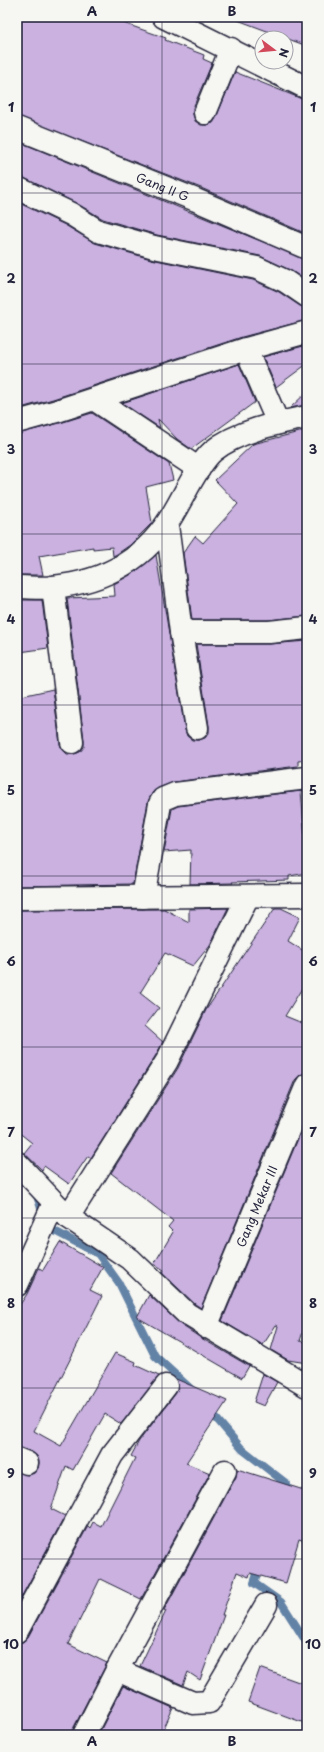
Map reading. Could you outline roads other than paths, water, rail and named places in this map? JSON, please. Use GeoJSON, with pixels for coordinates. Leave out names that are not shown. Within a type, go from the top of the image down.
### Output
{"type":"FeatureCollection","features":[{"type":"Feature","properties":{"kind":"street"},"geometry":{"type":"LineString","coordinates":[[164,17],[307,88]]}},
{"type":"Feature","properties":{"kind":"street"},"geometry":{"type":"LineString","coordinates":[[205,113],[231,49]]}},
{"type":"Feature","properties":{"kind":"street","name":"Gang II G"},"geometry":{"type":"LineString","coordinates":[[17,128],[196,200],[307,248]]}},
{"type":"Feature","properties":{"kind":"street"},"geometry":{"type":"LineString","coordinates":[[17,188],[70,214],[98,231],[154,247],[257,268],[285,281],[307,296]]}},
{"type":"Feature","properties":{"kind":"street"},"geometry":{"type":"LineString","coordinates":[[17,422],[57,411],[246,349],[307,332]]}},
{"type":"Feature","properties":{"kind":"street"},"geometry":{"type":"LineString","coordinates":[[246,349],[278,423]]}},
{"type":"Feature","properties":{"kind":"street"},"geometry":{"type":"LineString","coordinates":[[94,398],[199,469]]}},
{"type":"Feature","properties":{"kind":"street"},"geometry":{"type":"LineString","coordinates":[[17,587],[53,587],[94,579],[123,566],[150,545],[167,525],[199,469],[213,451],[236,437],[278,423],[307,417]]}},
{"type":"Feature","properties":{"kind":"street"},"geometry":{"type":"LineString","coordinates":[[167,525],[181,632],[197,728]]}},
{"type":"Feature","properties":{"kind":"street"},"geometry":{"type":"LineString","coordinates":[[53,587],[72,742]]}},
{"type":"Feature","properties":{"kind":"street"},"geometry":{"type":"LineString","coordinates":[[181,632],[268,632],[307,628]]}},
{"type":"Feature","properties":{"kind":"street"},"geometry":{"type":"LineString","coordinates":[[143,897],[160,804],[164,799],[175,794],[307,778]]}},
{"type":"Feature","properties":{"kind":"street"},"geometry":{"type":"LineString","coordinates":[[17,898],[307,895]]}},
{"type":"Feature","properties":{"kind":"street"},"geometry":{"type":"LineString","coordinates":[[17,1284],[38,1237],[167,1061],[248,896]]}},
{"type":"Feature","properties":{"kind":"street","name":"Gang Mekar III"},"geometry":{"type":"LineString","coordinates":[[206,1327],[307,1085]]}},
{"type":"Feature","properties":{"kind":"street"},"geometry":{"type":"LineString","coordinates":[[17,1163],[57,1211],[130,1260],[187,1314],[206,1327],[307,1386]]}},
{"type":"Feature","properties":{"kind":"street"},"geometry":{"type":"LineString","coordinates":[[17,1631],[112,1456],[166,1386]]}},
{"type":"Feature","properties":{"kind":"street"},"geometry":{"type":"LineString","coordinates":[[84,1735],[117,1670],[225,1471]]}},
{"type":"Feature","properties":{"kind":"street"},"geometry":{"type":"LineString","coordinates":[[117,1670],[193,1703],[209,1702],[266,1606]]}},
{"type":"Feature","properties":{"kind":"waterway"},"geometry":{"type":"LineString","coordinates":[[198,686],[202,660]]}},
{"type":"Feature","properties":{"kind":"waterway"},"geometry":{"type":"LineString","coordinates":[[33,1192],[37,1196],[47,1227],[98,1254],[119,1283],[155,1356],[192,1390]]}},
{"type":"Feature","properties":{"kind":"waterway"},"geometry":{"type":"LineString","coordinates":[[210,1411],[242,1449],[287,1484],[283,1495]]}},
{"type":"Feature","properties":{"kind":"waterway"},"geometry":{"type":"LineString","coordinates":[[260,1565],[254,1583],[281,1602],[307,1643]]}}]}
